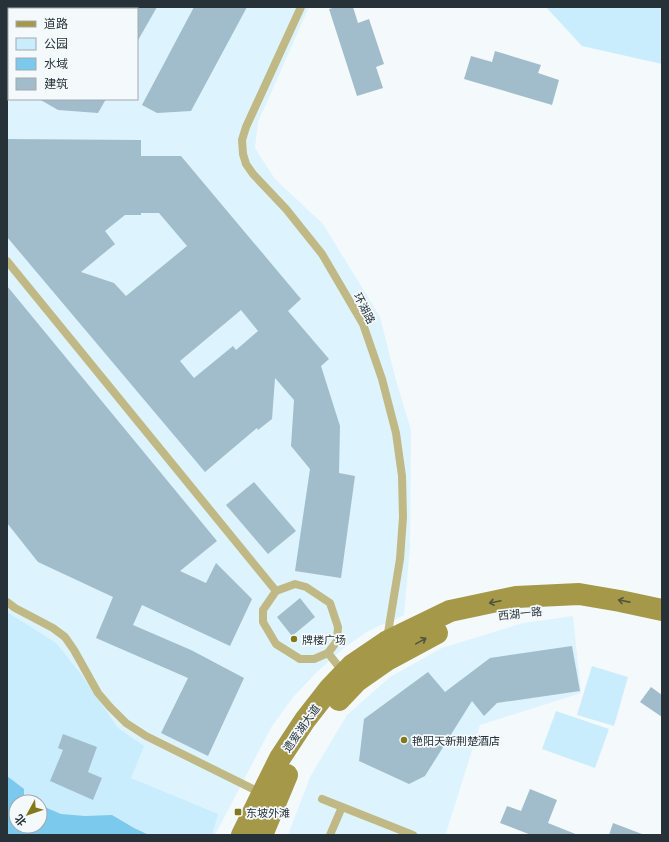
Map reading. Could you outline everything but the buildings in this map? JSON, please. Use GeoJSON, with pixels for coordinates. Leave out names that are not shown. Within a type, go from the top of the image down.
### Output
{"type":"FeatureCollection","features":[{"type":"Feature","properties":{"kind":"main road","name":"西湖一路"},"geometry":{"type":"LineString","coordinates":[[387,651],[450,611],[516,597],[579,594],[662,610]]}},
{"type":"Feature","properties":{"kind":"main road","name":"西湖一路"},"geometry":{"type":"LineString","coordinates":[[387,651],[450,626],[515,612],[576,609],[662,624]]}},
{"type":"Feature","properties":{"kind":"main road","name":"遗爱湖大道"},"geometry":{"type":"LineString","coordinates":[[242,835],[289,770],[349,679],[358,681],[387,651]]}},
{"type":"Feature","properties":{"kind":"main road","name":"遗爱湖大道"},"geometry":{"type":"LineString","coordinates":[[262,835],[270,797]]}},
{"type":"Feature","properties":{"kind":"lane","name":"环湖路"},"geometry":{"type":"LineString","coordinates":[[301,7],[246,127],[242,140],[243,154],[246,164],[253,174],[286,209],[322,254],[363,324],[382,379],[396,433],[402,476],[403,517],[400,559],[387,651]]}},
{"type":"Feature","properties":{"kind":"lane"},"geometry":{"type":"LineString","coordinates":[[7,261],[276,591]]}},
{"type":"Feature","properties":{"kind":"lane"},"geometry":{"type":"LineString","coordinates":[[295,584],[306,587],[330,603],[338,627],[336,642],[328,652],[314,659],[300,659],[276,644],[263,622],[263,610],[276,591],[295,584]]}},
{"type":"Feature","properties":{"kind":"lane"},"geometry":{"type":"LineString","coordinates":[[7,602],[15,608],[53,628],[65,637],[98,693],[126,723],[146,736],[270,797]]}},
{"type":"Feature","properties":{"kind":"lane"},"geometry":{"type":"LineString","coordinates":[[328,652],[349,679]]}},
{"type":"Feature","properties":{"kind":"lane"},"geometry":{"type":"LineString","coordinates":[[322,799],[413,835]]}},
{"type":"Feature","properties":{"kind":"lane"},"geometry":{"type":"LineString","coordinates":[[330,835],[342,807]]}},
{"type":"Feature","properties":{"kind":"shaded area","name":"东坡外滩"},"geometry":{"type":"Polygon","coordinates":[[[7,7],[309,7],[258,122],[255,148],[275,179],[323,224],[380,317],[395,377],[411,430],[410,545],[404,615],[368,631],[345,647],[318,671],[294,696],[272,726],[215,835],[149,835],[48,804],[48,794],[30,794],[7,776],[7,7]]]}},
{"type":"Feature","properties":{"kind":"shaded area"},"geometry":{"type":"Polygon","coordinates":[[[573,616],[581,693],[480,725],[446,833],[449,835],[288,835],[310,777],[347,715],[390,677],[442,648],[523,623],[573,616]]]}},
{"type":"Feature","properties":{"kind":"green space"},"geometry":{"type":"Polygon","coordinates":[[[546,7],[662,7],[662,64],[582,46],[546,7]]]}},
{"type":"Feature","properties":{"kind":"green space"},"geometry":{"type":"Polygon","coordinates":[[[7,612],[56,643],[80,673],[118,728],[144,746],[131,778],[218,814],[212,835],[7,835],[7,612]]]}},
{"type":"Feature","properties":{"kind":"green space"},"geometry":{"type":"Polygon","coordinates":[[[592,666],[628,677],[614,726],[577,715],[592,666]]]}},
{"type":"Feature","properties":{"kind":"green space"},"geometry":{"type":"Polygon","coordinates":[[[556,711],[609,729],[595,768],[542,749],[556,711]]]}},
{"type":"Feature","properties":{"kind":"water"},"geometry":{"type":"Polygon","coordinates":[[[7,776],[24,789],[24,794],[8,794],[8,834],[48,834],[48,808],[61,814],[85,816],[112,815],[149,835],[7,835],[7,776]]]}},
{"type":"Feature","properties":{"kind":"place","name":"牌楼广场"},"geometry":{"type":"Point","coordinates":[294,639]}},
{"type":"Feature","properties":{"kind":"place","name":"艳阳天新荆楚酒店"},"geometry":{"type":"Point","coordinates":[404,740]}},
{"type":"Feature","properties":{"kind":"place","name":"东坡外滩"},"geometry":{"type":"Point","coordinates":[238,812]}}]}
